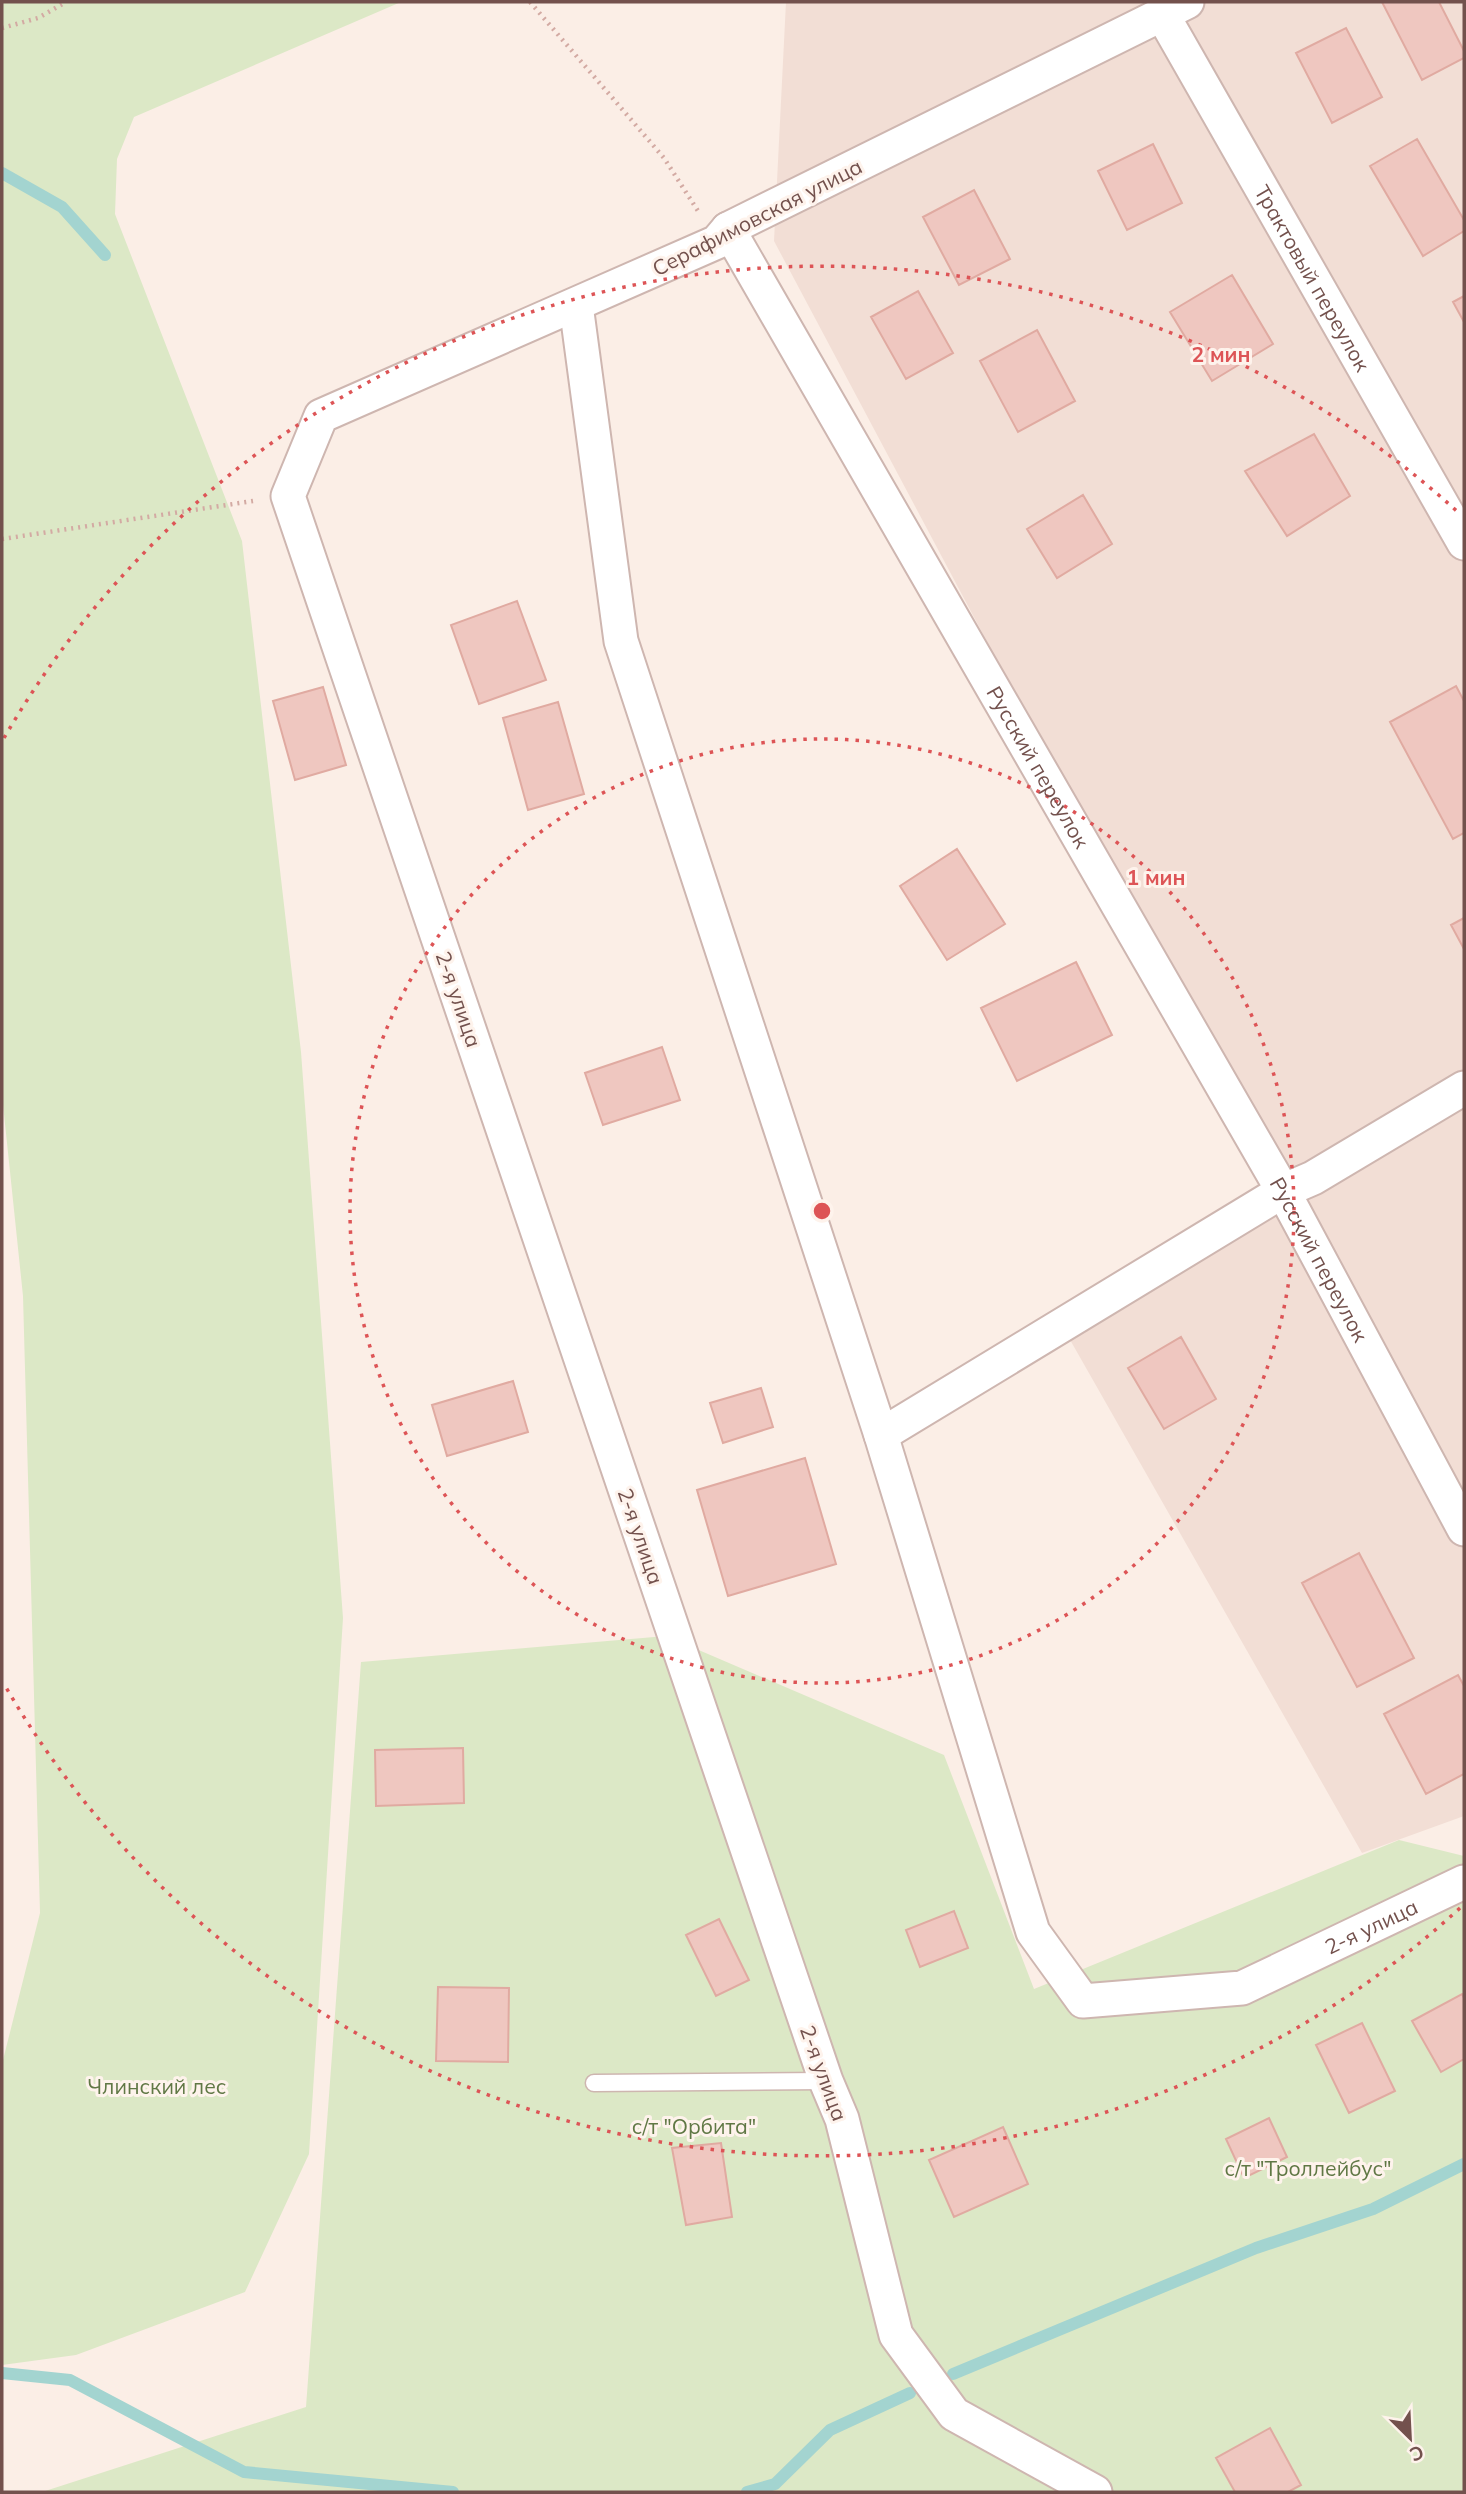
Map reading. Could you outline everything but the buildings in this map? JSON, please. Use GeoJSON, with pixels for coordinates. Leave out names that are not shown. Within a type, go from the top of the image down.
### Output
{"type":"FeatureCollection","features":[{"type":"Feature","properties":{"kind":"street","name":"Серафимовская улица"},"geometry":{"type":"LineString","coordinates":[[288,496],[321,416],[576,305],[722,235],[1175,8]]}},
{"type":"Feature","properties":{"kind":"street","name":"Трактовый переулок"},"geometry":{"type":"LineString","coordinates":[[1175,8],[1464,543]]}},
{"type":"Feature","properties":{"kind":"street","name":"Русский переулок"},"geometry":{"type":"LineString","coordinates":[[722,235],[1283,1191],[1464,1529]]}},
{"type":"Feature","properties":{"kind":"street"},"geometry":{"type":"LineString","coordinates":[[576,305],[621,641],[881,1435],[1283,1191],[1313,1178],[1464,1088]]}},
{"type":"Feature","properties":{"kind":"street","name":"2-я улица"},"geometry":{"type":"LineString","coordinates":[[288,496],[825,2081],[842,2119],[896,2335],[954,2414],[1095,2492]]}},
{"type":"Feature","properties":{"kind":"street","name":"2-я улица"},"geometry":{"type":"LineString","coordinates":[[881,1435],[1033,1931],[1083,2001],[1242,1988],[1464,1882]]}},
{"type":"Feature","properties":{"kind":"lane"},"geometry":{"type":"LineString","coordinates":[[594,2083],[825,2081]]}},
{"type":"Feature","properties":{"kind":"path"},"geometry":{"type":"LineString","coordinates":[[2,28],[38,18],[66,2]]}},
{"type":"Feature","properties":{"kind":"path"},"geometry":{"type":"LineString","coordinates":[[530,2],[664,158],[722,235]]}},
{"type":"Feature","properties":{"kind":"path"},"geometry":{"type":"LineString","coordinates":[[2,539],[288,496]]}},
{"type":"Feature","properties":{"kind":"shaded area"},"geometry":{"type":"Polygon","coordinates":[[[786,2],[1464,2],[1464,1816],[1362,1853],[1069,1338],[1286,1204],[774,241],[786,2]]]}},
{"type":"Feature","properties":{"kind":"green space","name":"Члинский лес"},"geometry":{"type":"Polygon","coordinates":[[[2,2],[401,2],[134,117],[117,159],[115,214],[242,541],[301,1052],[343,1618],[309,2154],[245,2292],[76,2355],[2,2365],[2,2064],[40,1913],[23,1296],[2,1095],[2,2]]]}},
{"type":"Feature","properties":{"kind":"green space","name":"с/т \"Орбита\""},"geometry":{"type":"Polygon","coordinates":[[[666,1636],[944,1755],[1034,1989],[1399,1840],[1464,1856],[1464,2492],[42,2492],[306,2407],[361,1662],[666,1636]]]}},
{"type":"Feature","properties":{"kind":"waterway"},"geometry":{"type":"LineString","coordinates":[[2,173],[62,207],[105,255]]}},
{"type":"Feature","properties":{"kind":"waterway"},"geometry":{"type":"LineString","coordinates":[[953,2374],[1256,2248],[1373,2209],[1464,2164]]}},
{"type":"Feature","properties":{"kind":"waterway"},"geometry":{"type":"LineString","coordinates":[[2,2373],[70,2380],[244,2472],[453,2492]]}},
{"type":"Feature","properties":{"kind":"waterway"},"geometry":{"type":"LineString","coordinates":[[747,2492],[775,2484],[830,2430],[910,2393]]}},
{"type":"Feature","properties":{"kind":"park label","name":"с/т \"Троллейбус\""},"geometry":{"type":"Point","coordinates":[1308,2168]}}]}
